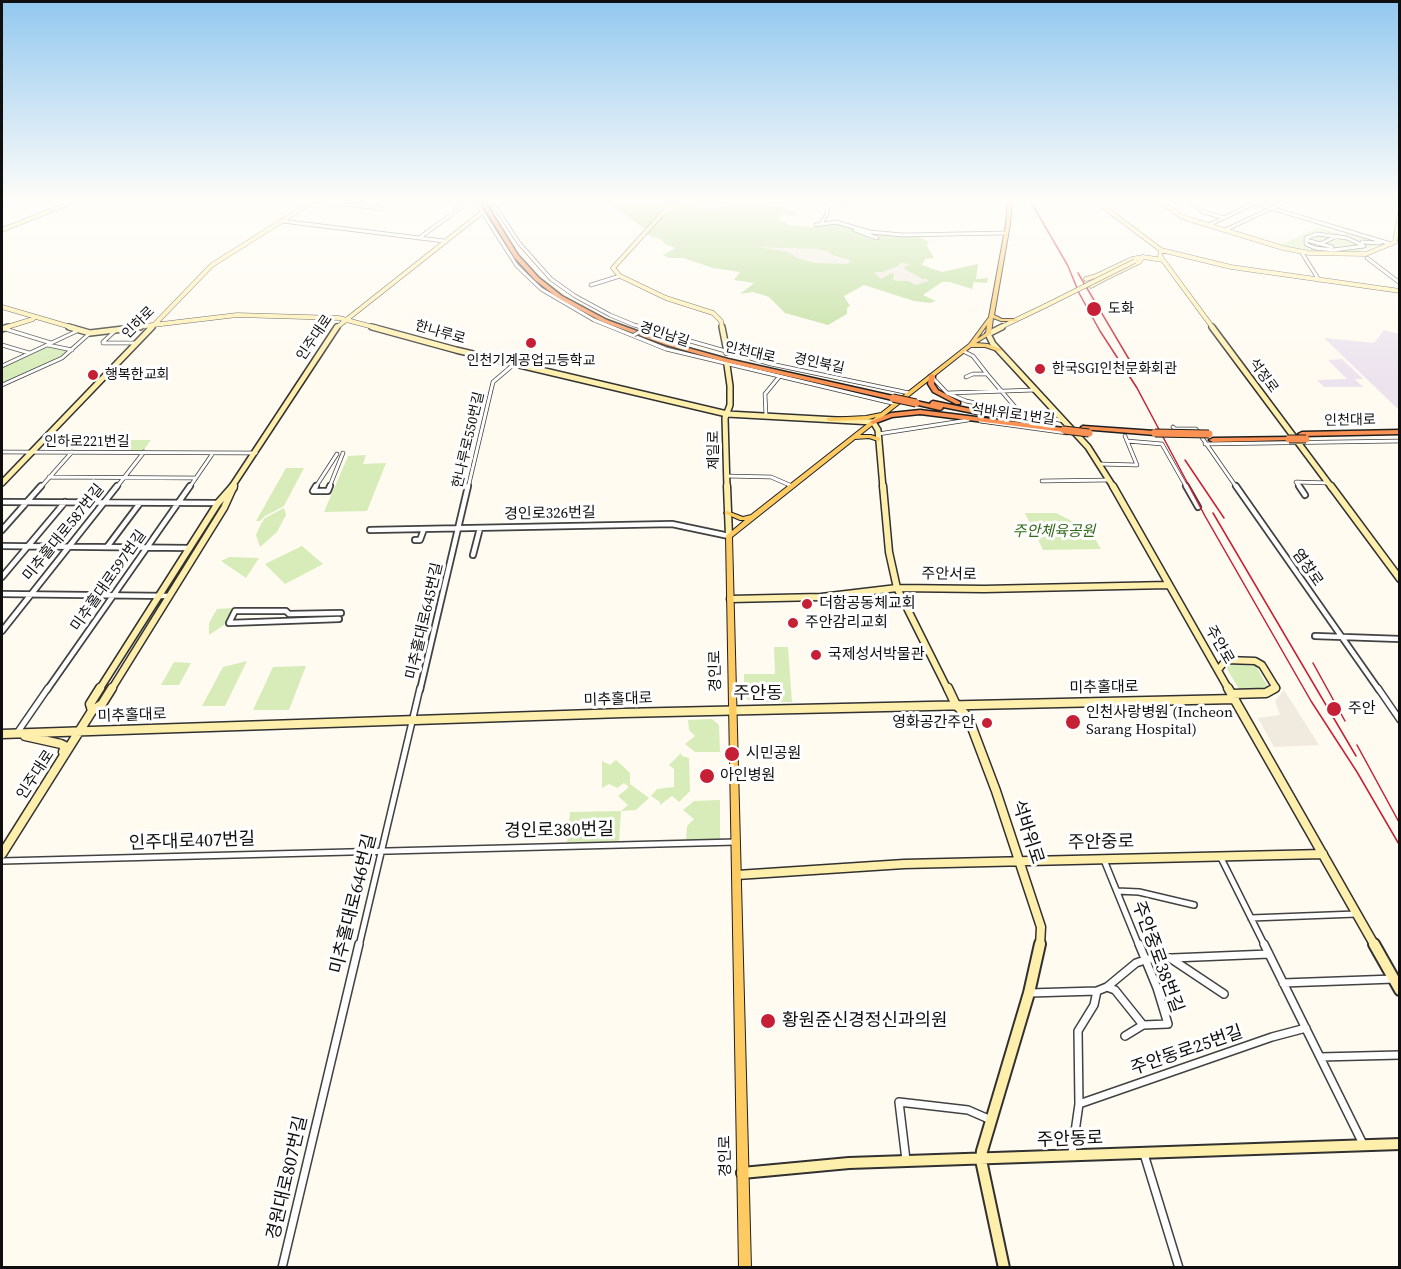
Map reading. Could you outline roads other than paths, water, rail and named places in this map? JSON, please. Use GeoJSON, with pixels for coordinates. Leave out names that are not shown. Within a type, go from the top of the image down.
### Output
{"type":"FeatureCollection","features":[{"type":"Feature","properties":{"kind":"highway","name":"인천대로"},"geometry":{"type":"LineString","coordinates":[[521,261],[537,279],[560,297],[605,321],[668,344],[727,361],[895,399],[1086,430]]}},
{"type":"Feature","properties":{"kind":"highway","name":"인천대로"},"geometry":{"type":"LineString","coordinates":[[527,261],[542,277],[566,295],[591,310],[633,328],[729,358],[895,399]]}},
{"type":"Feature","properties":{"kind":"highway"},"geometry":{"type":"LineString","coordinates":[[932,376],[931,384],[942,397],[1023,420]]}},
{"type":"Feature","properties":{"kind":"highway"},"geometry":{"type":"LineString","coordinates":[[873,422],[891,415],[920,412],[1023,420]]}},
{"type":"Feature","properties":{"kind":"highway"},"geometry":{"type":"LineString","coordinates":[[1086,430],[1126,439],[1157,436]]}},
{"type":"Feature","properties":{"kind":"highway"},"geometry":{"type":"LineString","coordinates":[[1086,430],[1157,436],[1304,436]]}},
{"type":"Feature","properties":{"kind":"highway","name":"인천대로"},"geometry":{"type":"LineString","coordinates":[[1304,436],[1400,432]]}},
{"type":"Feature","properties":{"kind":"highway","name":"인천대로"},"geometry":{"type":"LineString","coordinates":[[1304,436],[1400,439]]}},
{"type":"Feature","properties":{"kind":"main road","name":"인하로"},"geometry":{"type":"LineString","coordinates":[[2,483],[153,325],[218,261]]}},
{"type":"Feature","properties":{"kind":"main road","name":"인주대로"},"geometry":{"type":"LineString","coordinates":[[92,711],[90,704],[218,503],[234,485],[256,453],[338,325],[418,261]]}},
{"type":"Feature","properties":{"kind":"main road"},"geometry":{"type":"LineString","coordinates":[[619,261],[613,268],[620,276],[666,298],[713,313],[721,321],[727,352]]}},
{"type":"Feature","properties":{"kind":"main road"},"geometry":{"type":"LineString","coordinates":[[988,334],[1001,261]]}},
{"type":"Feature","properties":{"kind":"main road"},"geometry":{"type":"LineString","coordinates":[[1086,279],[1129,261]]}},
{"type":"Feature","properties":{"kind":"main road"},"geometry":{"type":"LineString","coordinates":[[729,536],[886,412],[895,399],[909,393],[970,345],[1135,261]]}},
{"type":"Feature","properties":{"kind":"main road"},"geometry":{"type":"LineString","coordinates":[[1091,286],[1140,261]]}},
{"type":"Feature","properties":{"kind":"main road","name":"석정로"},"geometry":{"type":"LineString","coordinates":[[1164,261],[1400,579]]}},
{"type":"Feature","properties":{"kind":"main road"},"geometry":{"type":"LineString","coordinates":[[1207,261],[1231,267],[1400,291]]}},
{"type":"Feature","properties":{"kind":"main road"},"geometry":{"type":"LineString","coordinates":[[1096,276],[1104,279]]}},
{"type":"Feature","properties":{"kind":"main road","name":"한나루로"},"geometry":{"type":"LineString","coordinates":[[2,307],[90,333],[237,315],[345,318],[513,365],[727,414],[873,422]]}},
{"type":"Feature","properties":{"kind":"main road"},"geometry":{"type":"LineString","coordinates":[[992,315],[1001,320],[1016,320]]}},
{"type":"Feature","properties":{"kind":"main road"},"geometry":{"type":"LineString","coordinates":[[970,345],[992,315]]}},
{"type":"Feature","properties":{"kind":"main road"},"geometry":{"type":"LineString","coordinates":[[2,329],[34,318]]}},
{"type":"Feature","properties":{"kind":"main road","name":"주안로"},"geometry":{"type":"LineString","coordinates":[[988,334],[1062,425],[1075,434],[1100,464],[1400,990]]}},
{"type":"Feature","properties":{"kind":"main road"},"geometry":{"type":"LineString","coordinates":[[970,345],[986,345],[999,350]]}},
{"type":"Feature","properties":{"kind":"main road","name":"제일로"},"geometry":{"type":"LineString","coordinates":[[727,365],[730,386],[726,476],[729,536]]}},
{"type":"Feature","properties":{"kind":"main road"},"geometry":{"type":"LineString","coordinates":[[829,419],[866,418],[886,412]]}},
{"type":"Feature","properties":{"kind":"main road","name":"석바위로"},"geometry":{"type":"LineString","coordinates":[[873,422],[878,437],[889,552],[897,588],[956,705],[968,717],[1041,927],[1042,937],[1029,993],[981,1160],[1004,1268]]}},
{"type":"Feature","properties":{"kind":"main road"},"geometry":{"type":"LineString","coordinates":[[853,437],[878,437]]}},
{"type":"Feature","properties":{"kind":"main road","name":"인주대로"},"geometry":{"type":"LineString","coordinates":[[2,854],[92,711],[102,704],[224,508],[233,492],[234,485]]}},
{"type":"Feature","properties":{"kind":"main road"},"geometry":{"type":"LineString","coordinates":[[727,513],[742,519],[755,516]]}},
{"type":"Feature","properties":{"kind":"main road","name":"경인로"},"geometry":{"type":"LineString","coordinates":[[729,536],[745,1268]]}},
{"type":"Feature","properties":{"kind":"main road","name":"주안서로"},"geometry":{"type":"LineString","coordinates":[[730,599],[821,597],[897,588],[984,590],[1168,585]]}},
{"type":"Feature","properties":{"kind":"main road","name":"미추홀대로"},"geometry":{"type":"LineString","coordinates":[[2,734],[1233,696],[1270,693],[1275,686],[1262,665],[1255,661],[1226,660],[1218,670]]}},
{"type":"Feature","properties":{"kind":"main road"},"geometry":{"type":"LineString","coordinates":[[16,733],[65,746],[58,764]]}},
{"type":"Feature","properties":{"kind":"main road","name":"주안중로"},"geometry":{"type":"LineString","coordinates":[[736,875],[904,864],[1323,854]]}},
{"type":"Feature","properties":{"kind":"main road","name":"주안동로"},"geometry":{"type":"LineString","coordinates":[[742,1173],[849,1163],[1400,1144]]}},
{"type":"Feature","properties":{"kind":"street","name":"경인남길"},"geometry":{"type":"LineString","coordinates":[[514,261],[541,289],[594,320],[666,349],[779,377],[895,399]]}},
{"type":"Feature","properties":{"kind":"street","name":"경인북길"},"geometry":{"type":"LineString","coordinates":[[532,261],[551,279],[576,296],[634,325],[771,364],[909,393]]}},
{"type":"Feature","properties":{"kind":"street"},"geometry":{"type":"LineString","coordinates":[[1307,261],[1319,280]]}},
{"type":"Feature","properties":{"kind":"street"},"geometry":{"type":"LineString","coordinates":[[1371,261],[1400,283]]}},
{"type":"Feature","properties":{"kind":"street"},"geometry":{"type":"LineString","coordinates":[[591,285],[620,276]]}},
{"type":"Feature","properties":{"kind":"street"},"geometry":{"type":"LineString","coordinates":[[633,336],[646,328]]}},
{"type":"Feature","properties":{"kind":"street"},"geometry":{"type":"LineString","coordinates":[[2,329],[72,350]]}},
{"type":"Feature","properties":{"kind":"street"},"geometry":{"type":"LineString","coordinates":[[116,330],[103,343],[136,343]]}},
{"type":"Feature","properties":{"kind":"street"},"geometry":{"type":"LineString","coordinates":[[2,366],[77,331]]}},
{"type":"Feature","properties":{"kind":"street"},"geometry":{"type":"LineString","coordinates":[[2,385],[62,358],[90,333]]}},
{"type":"Feature","properties":{"kind":"street"},"geometry":{"type":"LineString","coordinates":[[2,345],[29,353]]}},
{"type":"Feature","properties":{"kind":"street"},"geometry":{"type":"LineString","coordinates":[[963,351],[973,356],[1023,420]]}},
{"type":"Feature","properties":{"kind":"street","name":"한나루로550번길"},"geometry":{"type":"LineString","coordinates":[[459,528],[493,382],[513,365]]}},
{"type":"Feature","properties":{"kind":"street"},"geometry":{"type":"LineString","coordinates":[[966,377],[973,374],[987,374]]}},
{"type":"Feature","properties":{"kind":"street"},"geometry":{"type":"LineString","coordinates":[[932,376],[947,393],[975,404],[1023,420],[1062,425]]}},
{"type":"Feature","properties":{"kind":"street"},"geometry":{"type":"LineString","coordinates":[[766,416],[765,394],[779,377]]}},
{"type":"Feature","properties":{"kind":"street"},"geometry":{"type":"LineString","coordinates":[[947,393],[1035,390]]}},
{"type":"Feature","properties":{"kind":"street","name":"석바위로1번길"},"geometry":{"type":"LineString","coordinates":[[878,437],[963,419],[1075,434]]}},
{"type":"Feature","properties":{"kind":"street","name":"염창로"},"geometry":{"type":"LineString","coordinates":[[1173,427],[1175,429],[1196,429],[1400,720]]}},
{"type":"Feature","properties":{"kind":"street"},"geometry":{"type":"LineString","coordinates":[[1100,464],[1137,465],[1126,439]]}},
{"type":"Feature","properties":{"kind":"street"},"geometry":{"type":"LineString","coordinates":[[1126,439],[1162,444],[1198,507]]}},
{"type":"Feature","properties":{"kind":"street"},"geometry":{"type":"LineString","coordinates":[[1205,444],[1400,439]]}},
{"type":"Feature","properties":{"kind":"street","name":"인하로221번길"},"geometry":{"type":"LineString","coordinates":[[2,452],[256,453]]}},
{"type":"Feature","properties":{"kind":"street"},"geometry":{"type":"LineString","coordinates":[[2,530],[72,452]]}},
{"type":"Feature","properties":{"kind":"street","name":"미추홀대로587번길"},"geometry":{"type":"LineString","coordinates":[[2,631],[144,452]]}},
{"type":"Feature","properties":{"kind":"street","name":"미추홀대로597번길"},"geometry":{"type":"LineString","coordinates":[[16,733],[213,453]]}},
{"type":"Feature","properties":{"kind":"street"},"geometry":{"type":"LineString","coordinates":[[336,454],[313,491],[328,491],[344,453]]}},
{"type":"Feature","properties":{"kind":"street"},"geometry":{"type":"LineString","coordinates":[[2,474],[10,475]]}},
{"type":"Feature","properties":{"kind":"street"},"geometry":{"type":"LineString","coordinates":[[726,476],[771,477],[792,486]]}},
{"type":"Feature","properties":{"kind":"street","name":"미추홀대로587번길"},"geometry":{"type":"LineString","coordinates":[[49,477],[195,478]]}},
{"type":"Feature","properties":{"kind":"street"},"geometry":{"type":"LineString","coordinates":[[1042,481],[1109,480]]}},
{"type":"Feature","properties":{"kind":"street"},"geometry":{"type":"LineString","coordinates":[[1305,495],[1296,482],[1329,483]]}},
{"type":"Feature","properties":{"kind":"street"},"geometry":{"type":"LineString","coordinates":[[2,502],[218,503]]}},
{"type":"Feature","properties":{"kind":"street"},"geometry":{"type":"LineString","coordinates":[[2,577],[65,502]]}},
{"type":"Feature","properties":{"kind":"street"},"geometry":{"type":"LineString","coordinates":[[107,547],[140,502]]}},
{"type":"Feature","properties":{"kind":"street","name":"경인로326번길"},"geometry":{"type":"LineString","coordinates":[[370,530],[672,524],[729,536]]}},
{"type":"Feature","properties":{"kind":"street","name":"미추홀대로645번길"},"geometry":{"type":"LineString","coordinates":[[413,720],[459,528]]}},
{"type":"Feature","properties":{"kind":"street"},"geometry":{"type":"LineString","coordinates":[[473,555],[480,528]]}},
{"type":"Feature","properties":{"kind":"street"},"geometry":{"type":"LineString","coordinates":[[415,540],[420,540],[424,529]]}},
{"type":"Feature","properties":{"kind":"street"},"geometry":{"type":"LineString","coordinates":[[2,546],[190,548]]}},
{"type":"Feature","properties":{"kind":"street"},"geometry":{"type":"LineString","coordinates":[[2,594],[169,596]]}},
{"type":"Feature","properties":{"kind":"street"},"geometry":{"type":"LineString","coordinates":[[235,611],[286,611],[289,614],[340,616],[229,623],[235,611]]}},
{"type":"Feature","properties":{"kind":"street"},"geometry":{"type":"LineString","coordinates":[[1315,636],[1400,639]]}},
{"type":"Feature","properties":{"kind":"street","name":"미추홀대로646번길"},"geometry":{"type":"LineString","coordinates":[[322,1095],[413,720]]}},
{"type":"Feature","properties":{"kind":"street","name":"경인로380번길"},"geometry":{"type":"LineString","coordinates":[[383,851],[736,842]]}},
{"type":"Feature","properties":{"kind":"street","name":"인주대로407번길"},"geometry":{"type":"LineString","coordinates":[[2,861],[383,851]]}},
{"type":"Feature","properties":{"kind":"street"},"geometry":{"type":"LineString","coordinates":[[1220,856],[1364,1145]]}},
{"type":"Feature","properties":{"kind":"street","name":"주안중로38번길"},"geometry":{"type":"LineString","coordinates":[[1104,859],[1168,1024],[1143,1025],[1125,1036]]}},
{"type":"Feature","properties":{"kind":"street","name":"주안중로38번길"},"geometry":{"type":"LineString","coordinates":[[1117,891],[1139,892],[1194,905]]}},
{"type":"Feature","properties":{"kind":"street"},"geometry":{"type":"LineString","coordinates":[[1251,918],[1356,914]]}},
{"type":"Feature","properties":{"kind":"street"},"geometry":{"type":"LineString","coordinates":[[1029,993],[1097,991],[1107,987],[1136,963],[1145,960],[1269,954]]}},
{"type":"Feature","properties":{"kind":"street"},"geometry":{"type":"LineString","coordinates":[[1170,958],[1224,994]]}},
{"type":"Feature","properties":{"kind":"street"},"geometry":{"type":"LineString","coordinates":[[1283,983],[1394,979]]}},
{"type":"Feature","properties":{"kind":"street"},"geometry":{"type":"LineString","coordinates":[[1107,987],[1114,990],[1143,1025]]}},
{"type":"Feature","properties":{"kind":"street"},"geometry":{"type":"LineString","coordinates":[[1071,1157],[1078,1104],[1078,1030],[1094,1005],[1097,991]]}},
{"type":"Feature","properties":{"kind":"street","name":"주안동로25번길"},"geometry":{"type":"LineString","coordinates":[[1078,1104],[1272,1037],[1306,1028]]}},
{"type":"Feature","properties":{"kind":"street"},"geometry":{"type":"LineString","coordinates":[[1320,1057],[1400,1055]]}},
{"type":"Feature","properties":{"kind":"street","name":"경원대로807번길"},"geometry":{"type":"LineString","coordinates":[[282,1268],[322,1095]]}},
{"type":"Feature","properties":{"kind":"street"},"geometry":{"type":"LineString","coordinates":[[906,1162],[899,1102],[968,1110],[991,1120]]}},
{"type":"Feature","properties":{"kind":"street"},"geometry":{"type":"LineString","coordinates":[[1144,1154],[1179,1268]]}},
{"type":"Feature","properties":{"kind":"railway"},"geometry":{"type":"LineString","coordinates":[[1065,261],[1079,293],[1100,331],[1137,388],[1205,516],[1311,701],[1357,772],[1400,846]]}},
{"type":"Feature","properties":{"kind":"railway"},"geometry":{"type":"LineString","coordinates":[[1078,273],[1133,366]]}},
{"type":"Feature","properties":{"kind":"railway"},"geometry":{"type":"LineString","coordinates":[[1185,460],[1224,518]]}},
{"type":"Feature","properties":{"kind":"railway"},"geometry":{"type":"LineString","coordinates":[[1213,513],[1356,756]]}},
{"type":"Feature","properties":{"kind":"railway"},"geometry":{"type":"LineString","coordinates":[[1313,663],[1345,721]]}},
{"type":"Feature","properties":{"kind":"railway"},"geometry":{"type":"LineString","coordinates":[[1357,745],[1400,824]]}},
{"type":"Feature","properties":{"kind":"place","name":"도화"},"geometry":{"type":"Point","coordinates":[1094,309]}},
{"type":"Feature","properties":{"kind":"place","name":"인천기계공업고등학교"},"geometry":{"type":"Point","coordinates":[531,343]}},
{"type":"Feature","properties":{"kind":"place","name":"한국SGI인천문화회관"},"geometry":{"type":"Point","coordinates":[1040,369]}},
{"type":"Feature","properties":{"kind":"place","name":"행복한교회"},"geometry":{"type":"Point","coordinates":[93,375]}},
{"type":"Feature","properties":{"kind":"place","name":"더함공동체교회"},"geometry":{"type":"Point","coordinates":[807,604]}},
{"type":"Feature","properties":{"kind":"place","name":"주안감리교회"},"geometry":{"type":"Point","coordinates":[793,623]}},
{"type":"Feature","properties":{"kind":"place","name":"국제성서박물관"},"geometry":{"type":"Point","coordinates":[816,655]}},
{"type":"Feature","properties":{"kind":"place","name":"주안"},"geometry":{"type":"Point","coordinates":[1334,709]}},
{"type":"Feature","properties":{"kind":"place","name":"인천사랑병원 (Incheon Sarang Hospital)"},"geometry":{"type":"Point","coordinates":[1073,722]}},
{"type":"Feature","properties":{"kind":"place","name":"영화공간주안"},"geometry":{"type":"Point","coordinates":[987,723]}},
{"type":"Feature","properties":{"kind":"place","name":"시민공원"},"geometry":{"type":"Point","coordinates":[732,754]}},
{"type":"Feature","properties":{"kind":"place","name":"아인병원"},"geometry":{"type":"Point","coordinates":[707,776]}},
{"type":"Feature","properties":{"kind":"place","name":"황원준신경정신과의원"},"geometry":{"type":"Point","coordinates":[768,1021]}},
{"type":"Feature","properties":{"kind":"district","name":"주안동"},"geometry":{"type":"Point","coordinates":[758,694]}},
{"type":"Feature","properties":{"kind":"park label","name":"주안체육공원"},"geometry":{"type":"Point","coordinates":[1054,532]}}]}
